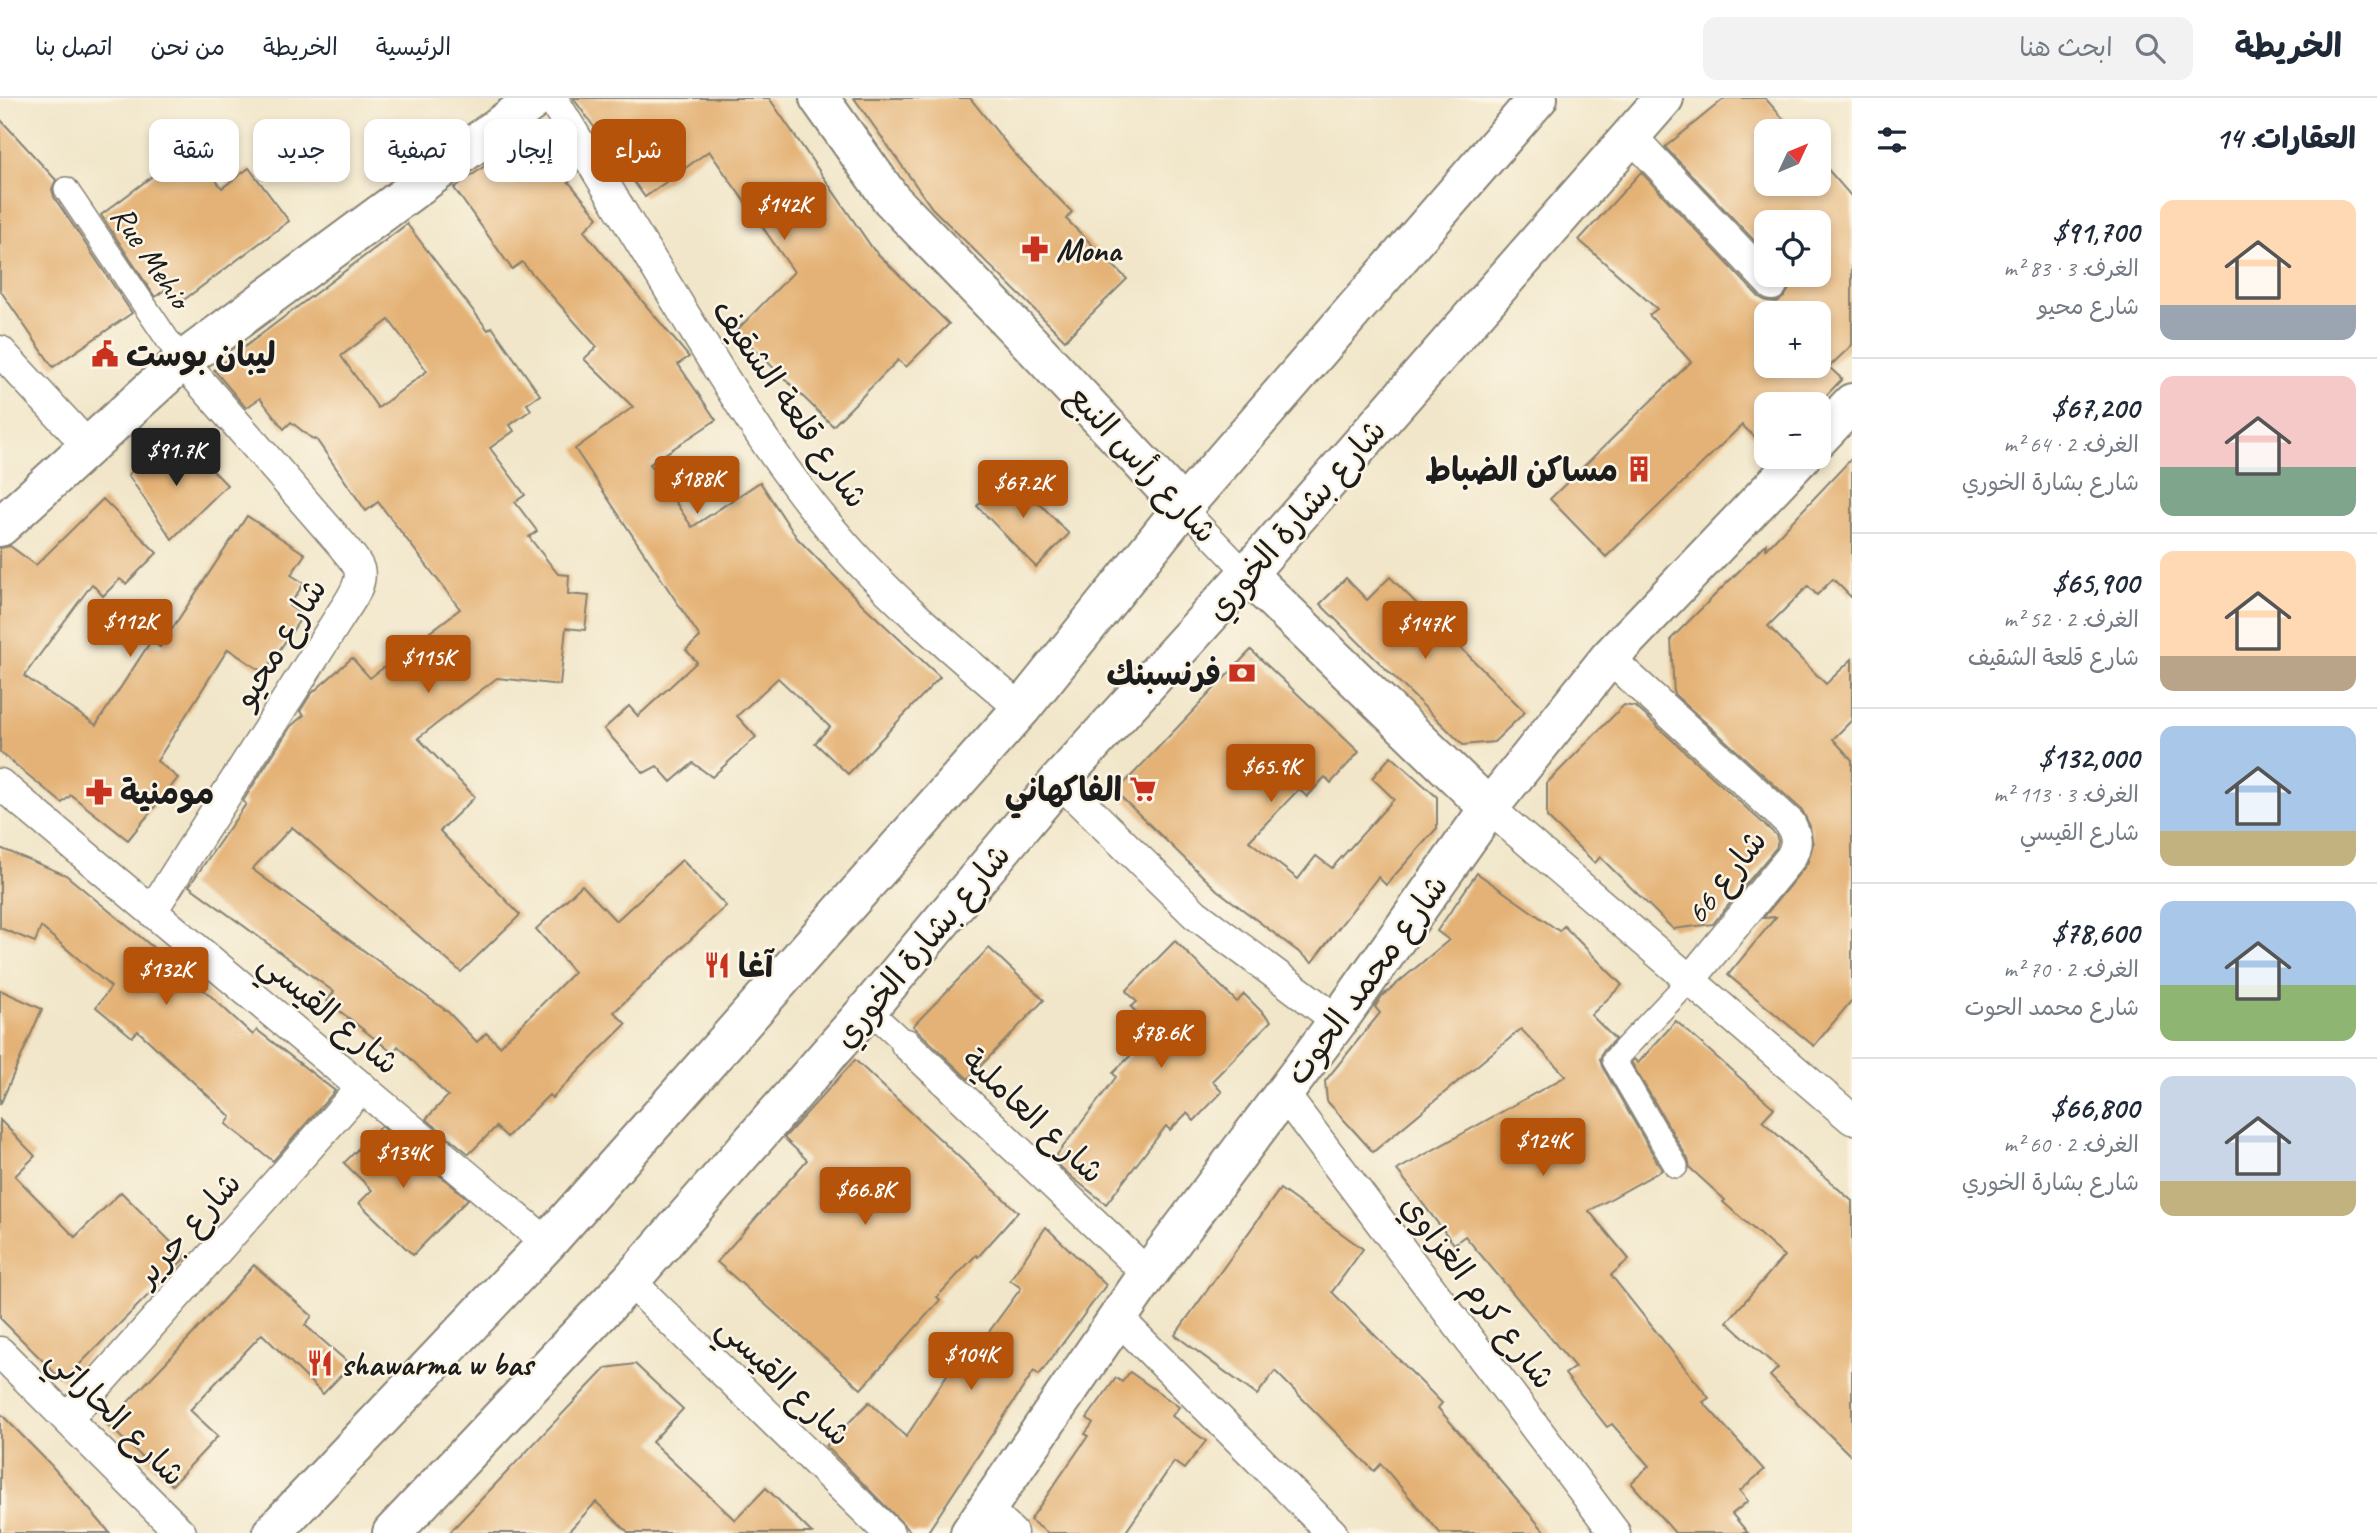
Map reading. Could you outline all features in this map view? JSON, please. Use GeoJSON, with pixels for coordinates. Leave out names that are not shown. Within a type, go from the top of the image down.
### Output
{"type":"FeatureCollection","features":[{"type":"Feature","properties":{"kind":"main road"},"geometry":{"type":"LineString","coordinates":[[0,527],[182,361],[537,98]]}},
{"type":"Feature","properties":{"kind":"main road","name":"شارع رأس النبع"},"geometry":{"type":"LineString","coordinates":[[819,98],[891,199],[1183,507]]}},
{"type":"Feature","properties":{"kind":"main road"},"geometry":{"type":"LineString","coordinates":[[272,1533],[547,1243],[1021,709],[1183,507],[1538,98]]}},
{"type":"Feature","properties":{"kind":"main road","name":"شارع بشارة الخوري"},"geometry":{"type":"LineString","coordinates":[[392,1533],[630,1281],[868,1009],[1059,781],[1247,574],[1664,98]]}},
{"type":"Feature","properties":{"kind":"main road"},"geometry":{"type":"LineString","coordinates":[[1831,425],[1852,403]]}},
{"type":"Feature","properties":{"kind":"main road","name":"شارع محمد الحوت"},"geometry":{"type":"LineString","coordinates":[[990,1525],[1148,1274],[1338,1021],[1489,808],[1609,658],[1790,469]]}},
{"type":"Feature","properties":{"kind":"main road","name":"شارع رأس النبع"},"geometry":{"type":"LineString","coordinates":[[1247,574],[1489,808]]}},
{"type":"Feature","properties":{"kind":"street","name":"شارع قلعة الشقيف"},"geometry":{"type":"LineString","coordinates":[[552,98],[721,374],[818,512],[859,561],[915,618],[1021,709]]}},
{"type":"Feature","properties":{"kind":"street"},"geometry":{"type":"LineString","coordinates":[[1631,136],[1754,266]]}},
{"type":"Feature","properties":{"kind":"street","name":"Rue Mehio"},"geometry":{"type":"LineString","coordinates":[[66,189],[182,361]]}},
{"type":"Feature","properties":{"kind":"street"},"geometry":{"type":"LineString","coordinates":[[0,351],[88,446]]}},
{"type":"Feature","properties":{"kind":"street","name":"شارع محيو"},"geometry":{"type":"LineString","coordinates":[[152,911],[337,621],[360,576],[358,566],[342,545],[182,361]]}},
{"type":"Feature","properties":{"kind":"street","name":"شارع رأس النبع"},"geometry":{"type":"LineString","coordinates":[[1183,507],[1247,574]]}},
{"type":"Feature","properties":{"kind":"street","name":"شارع 66"},"geometry":{"type":"LineString","coordinates":[[1609,658],[1790,823],[1796,835],[1797,845],[1791,857],[1690,980],[1614,1060],[1676,1166]]}},
{"type":"Feature","properties":{"kind":"street"},"geometry":{"type":"LineString","coordinates":[[1059,781],[1195,914],[1338,1021]]}},
{"type":"Feature","properties":{"kind":"street","name":"شارع القيسي"},"geometry":{"type":"LineString","coordinates":[[0,784],[547,1243]]}},
{"type":"Feature","properties":{"kind":"street"},"geometry":{"type":"LineString","coordinates":[[1489,808],[1852,1119]]}},
{"type":"Feature","properties":{"kind":"street","name":"شارع العاملية"},"geometry":{"type":"LineString","coordinates":[[868,1009],[1148,1274]]}},
{"type":"Feature","properties":{"kind":"street","name":"شارع جرير"},"geometry":{"type":"LineString","coordinates":[[68,1418],[362,1087]]}},
{"type":"Feature","properties":{"kind":"street","name":"شارع كرم الغزاوي"},"geometry":{"type":"LineString","coordinates":[[1283,1093],[1615,1533]]}},
{"type":"Feature","properties":{"kind":"street","name":"شارع القيسي"},"geometry":{"type":"LineString","coordinates":[[630,1281],[889,1533]]}},
{"type":"Feature","properties":{"kind":"street"},"geometry":{"type":"LineString","coordinates":[[1119,1320],[1332,1533]]}},
{"type":"Feature","properties":{"kind":"street","name":"شارع الحاراتي"},"geometry":{"type":"LineString","coordinates":[[0,1352],[181,1533]]}},
{"type":"Feature","properties":{"kind":"building"},"geometry":{"type":"Polygon","coordinates":[[[573,98],[769,98],[873,249],[949,324],[906,367],[898,360],[833,426],[736,331],[794,272],[709,151],[686,168],[686,119],[591,119],[591,123],[573,98]]]}},
{"type":"Feature","properties":{"kind":"building","name":"Mona"},"geometry":{"type":"Polygon","coordinates":[[[854,98],[970,98],[1014,153],[1072,212],[1066,219],[1127,279],[1065,340],[932,208],[854,98]]]}},
{"type":"Feature","properties":{"kind":"building"},"geometry":{"type":"Polygon","coordinates":[[[1725,98],[1765,98],[1783,119],[1754,119],[1754,196],[1831,196],[1831,173],[1852,197],[1852,345],[1831,365],[1831,301],[1778,301],[1789,287],[1831,287],[1831,210],[1754,210],[1754,240],[1665,147],[1725,98]]]}},
{"type":"Feature","properties":{"kind":"building"},"geometry":{"type":"Polygon","coordinates":[[[0,119],[56,180],[52,189],[54,197],[132,313],[53,367],[0,290],[0,119]]]}},
{"type":"Feature","properties":{"kind":"building"},"geometry":{"type":"Polygon","coordinates":[[[484,167],[484,182],[569,182],[598,217],[584,231],[689,357],[678,364],[716,420],[650,464],[692,527],[760,482],[797,538],[940,677],[848,774],[815,743],[830,727],[778,678],[737,716],[756,737],[712,777],[693,763],[671,782],[657,766],[644,773],[604,729],[629,706],[638,716],[697,662],[686,650],[700,637],[575,449],[633,407],[584,359],[597,347],[522,262],[512,269],[454,188],[462,182],[470,182],[470,177],[484,167]]]}},
{"type":"Feature","properties":{"kind":"building"},"geometry":{"type":"Polygon","coordinates":[[[249,168],[253,173],[253,182],[260,182],[289,221],[177,305],[166,289],[155,297],[101,215],[149,179],[149,182],[217,182],[222,188],[230,182],[239,182],[239,175],[249,168]]]}},
{"type":"Feature","properties":{"kind":"building"},"geometry":{"type":"Polygon","coordinates":[[[1641,172],[1759,297],[1766,301],[1754,301],[1754,378],[1831,378],[1831,369],[1842,379],[1830,392],[1754,392],[1754,436],[1742,425],[1606,557],[1550,499],[1691,362],[1649,315],[1657,309],[1579,240],[1641,172]]]}},
{"type":"Feature","properties":{"kind":"building"},"geometry":{"type":"Polygon","coordinates":[[[634,182],[666,182],[645,197],[634,182]]]}},
{"type":"Feature","properties":{"kind":"building"},"geometry":{"type":"Polygon","coordinates":[[[407,224],[488,330],[492,327],[540,395],[527,404],[531,410],[510,425],[514,431],[490,448],[525,495],[515,502],[537,531],[529,537],[558,574],[569,575],[568,594],[589,596],[585,630],[566,628],[560,685],[497,678],[418,738],[475,797],[440,831],[520,915],[461,972],[292,827],[252,869],[448,1012],[477,1042],[486,1033],[500,1046],[574,972],[536,929],[582,885],[616,921],[682,860],[726,906],[614,1012],[626,1024],[552,1098],[549,1095],[507,1137],[496,1127],[469,1154],[426,1119],[448,1096],[398,1046],[393,1053],[327,1001],[334,992],[189,886],[246,804],[243,801],[291,726],[304,715],[300,711],[311,694],[352,658],[370,678],[460,609],[378,502],[366,511],[316,439],[291,422],[284,429],[260,398],[246,408],[214,370],[407,224]],[[389,320],[341,356],[378,408],[427,371],[389,320]]]}},
{"type":"Feature","properties":{"kind":"building"},"geometry":{"type":"Polygon","coordinates":[[[174,447],[191,464],[199,456],[227,485],[172,539],[128,475],[152,452],[161,461],[174,447]]]}},
{"type":"Feature","properties":{"kind":"building"},"geometry":{"type":"Polygon","coordinates":[[[1852,458],[1852,598],[1833,579],[1817,595],[1808,586],[1768,626],[1826,684],[1852,659],[1852,720],[1833,739],[1852,760],[1852,1000],[1814,1046],[1728,975],[1776,917],[1763,918],[1807,864],[1813,845],[1810,826],[1802,810],[1674,694],[1671,639],[1766,544],[1766,549],[1852,458]]]}},
{"type":"Feature","properties":{"kind":"building"},"geometry":{"type":"Polygon","coordinates":[[[1010,473],[1069,534],[1036,567],[977,506],[1010,473]]]}},
{"type":"Feature","properties":{"kind":"building"},"geometry":{"type":"Polygon","coordinates":[[[103,499],[157,553],[126,584],[120,579],[103,596],[92,584],[24,676],[96,725],[151,641],[160,647],[247,516],[305,554],[291,575],[304,583],[289,606],[303,615],[264,673],[228,649],[157,761],[178,778],[128,840],[71,795],[62,803],[0,752],[0,548],[10,546],[36,565],[103,499]]]}},
{"type":"Feature","properties":{"kind":"building"},"geometry":{"type":"Polygon","coordinates":[[[1390,577],[1525,712],[1494,742],[1463,745],[1320,604],[1346,578],[1367,600],[1390,577]]]}},
{"type":"Feature","properties":{"kind":"building"},"geometry":{"type":"Polygon","coordinates":[[[1251,650],[1359,752],[1331,783],[1325,777],[1307,797],[1299,789],[1249,841],[1298,879],[1316,856],[1332,868],[1394,799],[1372,778],[1391,756],[1437,797],[1437,828],[1386,885],[1378,877],[1312,962],[1217,890],[1116,792],[1251,650]]]}},
{"type":"Feature","properties":{"kind":"building"},"geometry":{"type":"Polygon","coordinates":[[[1624,705],[1636,707],[1776,835],[1776,848],[1713,924],[1673,929],[1600,857],[1595,863],[1547,817],[1547,783],[1624,705]]]}},
{"type":"Feature","properties":{"kind":"building"},"geometry":{"type":"Polygon","coordinates":[[[0,848],[66,875],[202,988],[253,1035],[257,1030],[335,1091],[273,1161],[226,1124],[231,1117],[138,1031],[132,1037],[96,1007],[111,987],[41,927],[35,942],[0,928],[0,848]]]}},
{"type":"Feature","properties":{"kind":"building"},"geometry":{"type":"Polygon","coordinates":[[[1477,873],[1559,931],[1564,926],[1622,985],[1591,1015],[1615,1039],[1603,1051],[1600,1059],[1662,1170],[1589,1211],[1629,1259],[1611,1275],[1709,1398],[1703,1402],[1764,1470],[1740,1491],[1748,1501],[1732,1514],[1748,1533],[1675,1533],[1631,1483],[1649,1466],[1612,1424],[1607,1427],[1565,1374],[1575,1367],[1465,1236],[1454,1244],[1397,1170],[1566,1076],[1521,1029],[1373,1152],[1327,1101],[1325,1081],[1380,1013],[1375,1007],[1382,996],[1449,940],[1437,931],[1477,873]]]}},
{"type":"Feature","properties":{"kind":"building"},"geometry":{"type":"Polygon","coordinates":[[[1175,941],[1237,1002],[1244,994],[1271,1021],[1212,1081],[1222,1092],[1194,1121],[1187,1113],[1170,1130],[1166,1126],[1106,1204],[1053,1160],[1116,1077],[1113,1073],[1155,1031],[1131,1007],[1137,1002],[1126,991],[1175,941]]]}},
{"type":"Feature","properties":{"kind":"building"},"geometry":{"type":"Polygon","coordinates":[[[989,948],[1044,1000],[968,1079],[913,1026],[989,948]]]}},
{"type":"Feature","properties":{"kind":"building"},"geometry":{"type":"Polygon","coordinates":[[[0,990],[42,1009],[0,1105],[0,990]]]}},
{"type":"Feature","properties":{"kind":"building"},"geometry":{"type":"Polygon","coordinates":[[[1676,1021],[1774,1108],[1762,1121],[1852,1201],[1852,1457],[1770,1376],[1778,1368],[1727,1322],[1784,1256],[1723,1202],[1725,1200],[1690,1168],[1688,1159],[1631,1062],[1634,1059],[1638,1063],[1676,1021]]]}},
{"type":"Feature","properties":{"kind":"building"},"geometry":{"type":"Polygon","coordinates":[[[855,1060],[1018,1212],[937,1297],[940,1300],[861,1389],[717,1262],[807,1160],[784,1138],[855,1060]]]}},
{"type":"Feature","properties":{"kind":"building"},"geometry":{"type":"Polygon","coordinates":[[[0,1120],[35,1156],[15,1176],[75,1237],[121,1192],[186,1257],[63,1381],[0,1318],[0,1120]]]}},
{"type":"Feature","properties":{"kind":"building"},"geometry":{"type":"Polygon","coordinates":[[[381,1126],[468,1199],[413,1255],[359,1203],[372,1190],[344,1163],[381,1126]]]}},
{"type":"Feature","properties":{"kind":"building"},"geometry":{"type":"Polygon","coordinates":[[[1280,1189],[1363,1249],[1332,1292],[1442,1403],[1438,1408],[1546,1533],[1440,1533],[1381,1464],[1374,1471],[1275,1371],[1257,1395],[1175,1335],[1280,1189]]]}},
{"type":"Feature","properties":{"kind":"building"},"geometry":{"type":"Polygon","coordinates":[[[1046,1227],[1106,1285],[1039,1375],[1034,1371],[927,1533],[912,1533],[826,1446],[869,1402],[906,1437],[972,1337],[980,1344],[1021,1288],[1010,1280],[1046,1227]]]}},
{"type":"Feature","properties":{"kind":"building"},"geometry":{"type":"Polygon","coordinates":[[[254,1265],[312,1316],[305,1325],[351,1365],[323,1394],[262,1334],[190,1410],[218,1436],[172,1485],[107,1424],[254,1265]]]}},
{"type":"Feature","properties":{"kind":"building"},"geometry":{"type":"Polygon","coordinates":[[[635,1364],[683,1409],[652,1442],[735,1520],[766,1488],[812,1533],[629,1533],[596,1502],[567,1533],[449,1533],[606,1368],[635,1364]]]}},
{"type":"Feature","properties":{"kind":"building"},"geometry":{"type":"Polygon","coordinates":[[[1130,1372],[1179,1407],[1172,1416],[1206,1441],[1184,1469],[1174,1462],[1125,1533],[1048,1533],[1030,1520],[1088,1436],[1085,1434],[1093,1423],[1087,1418],[1116,1378],[1122,1382],[1130,1372]]]}},
{"type":"Feature","properties":{"kind":"building"},"geometry":{"type":"Polygon","coordinates":[[[0,1413],[51,1465],[110,1533],[0,1533],[0,1413]]]}},
{"type":"Feature","properties":{"kind":"place","name":"Mona"},"geometry":{"type":"Point","coordinates":[1035,249]}},
{"type":"Feature","properties":{"kind":"place","name":"ليبان بوست"},"geometry":{"type":"Point","coordinates":[105,354]}},
{"type":"Feature","properties":{"kind":"place","name":"مساكن الضباط"},"geometry":{"type":"Point","coordinates":[1639,469]}},
{"type":"Feature","properties":{"kind":"place","name":"فرنسبنك"},"geometry":{"type":"Point","coordinates":[1242,673]}},
{"type":"Feature","properties":{"kind":"place","name":"الفاكهاني"},"geometry":{"type":"Point","coordinates":[1143,789]}},
{"type":"Feature","properties":{"kind":"place","name":"مومنية"},"geometry":{"type":"Point","coordinates":[99,792]}},
{"type":"Feature","properties":{"kind":"place","name":"آغا"},"geometry":{"type":"Point","coordinates":[717,965]}},
{"type":"Feature","properties":{"kind":"place","name":"shawarma w bas"},"geometry":{"type":"Point","coordinates":[320,1363]}}]}
